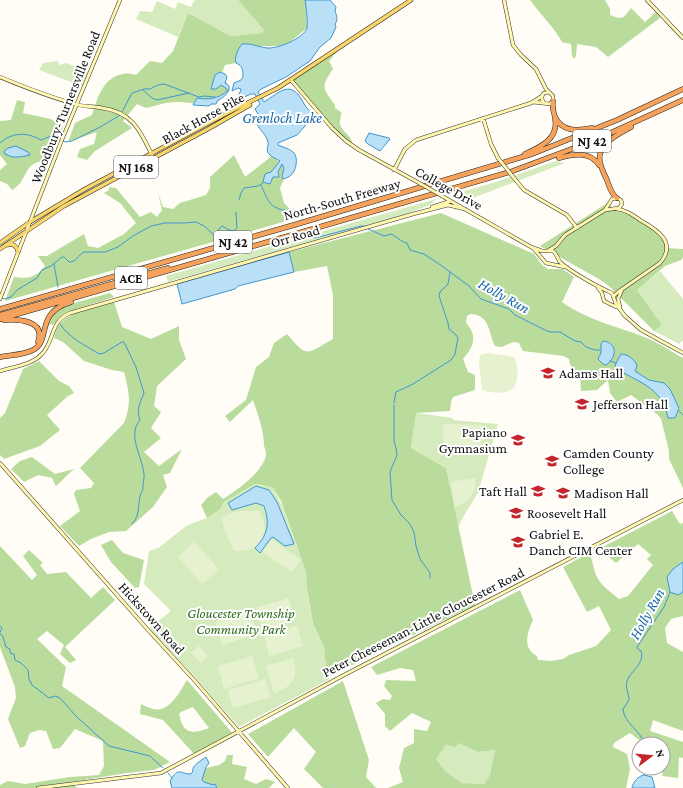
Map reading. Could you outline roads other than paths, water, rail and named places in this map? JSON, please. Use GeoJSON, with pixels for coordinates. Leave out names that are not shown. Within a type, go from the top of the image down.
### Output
{"type":"FeatureCollection","features":[{"type":"Feature","properties":{"kind":"highway","name":"North-South Freeway"},"geometry":{"type":"LineString","coordinates":[[0,309],[513,160],[570,140],[683,89]]}},
{"type":"Feature","properties":{"kind":"highway","name":"North-South Freeway"},"geometry":{"type":"LineString","coordinates":[[0,320],[262,243],[465,186],[536,164],[593,141],[683,100]]}},
{"type":"Feature","properties":{"kind":"highway"},"geometry":{"type":"LineString","coordinates":[[553,101],[552,108],[558,122],[568,129],[583,130],[617,120]]}},
{"type":"Feature","properties":{"kind":"highway"},"geometry":{"type":"LineString","coordinates":[[513,160],[540,147],[554,134],[556,128],[555,120],[551,109],[545,103]]}},
{"type":"Feature","properties":{"kind":"highway"},"geometry":{"type":"LineString","coordinates":[[618,198],[612,194],[601,165],[600,154],[610,140],[648,117]]}},
{"type":"Feature","properties":{"kind":"highway"},"geometry":{"type":"LineString","coordinates":[[536,164],[570,155],[581,154],[591,157],[600,166],[611,193],[610,201]]}},
{"type":"Feature","properties":{"kind":"highway","name":"ACE"},"geometry":{"type":"LineString","coordinates":[[0,315],[262,243]]}},
{"type":"Feature","properties":{"kind":"highway"},"geometry":{"type":"LineString","coordinates":[[0,356],[26,353],[35,349],[40,343],[48,319],[54,310],[59,306],[126,283]]}},
{"type":"Feature","properties":{"kind":"highway"},"geometry":{"type":"LineString","coordinates":[[0,320],[18,319],[32,323],[38,329],[39,338],[32,348],[0,356]]}},
{"type":"Feature","properties":{"kind":"main road","name":"Black Horse Pike"},"geometry":{"type":"LineString","coordinates":[[0,249],[70,202],[291,80],[411,0]]}},
{"type":"Feature","properties":{"kind":"main road","name":"Black Horse Pike"},"geometry":{"type":"LineString","coordinates":[[0,244],[30,222],[85,189],[152,156]]}},
{"type":"Feature","properties":{"kind":"main road"},"geometry":{"type":"LineString","coordinates":[[6,245],[10,244],[15,246],[18,252]]}},
{"type":"Feature","properties":{"kind":"street","name":"Woodbury-Turnersville Road"},"geometry":{"type":"LineString","coordinates":[[0,298],[120,0]]}},
{"type":"Feature","properties":{"kind":"street"},"geometry":{"type":"LineString","coordinates":[[504,0],[513,45],[536,69],[549,92],[553,95],[553,101],[545,103],[531,103]]}},
{"type":"Feature","properties":{"kind":"street"},"geometry":{"type":"LineString","coordinates":[[647,0],[683,38]]}},
{"type":"Feature","properties":{"kind":"street"},"geometry":{"type":"LineString","coordinates":[[0,77],[77,105],[112,109],[127,116],[138,128],[152,156]]}},
{"type":"Feature","properties":{"kind":"street","name":"College Drive"},"geometry":{"type":"LineString","coordinates":[[291,80],[339,136],[359,150],[531,247],[543,260]]}},
{"type":"Feature","properties":{"kind":"street"},"geometry":{"type":"LineString","coordinates":[[542,80],[542,100],[545,103]]}},
{"type":"Feature","properties":{"kind":"street"},"geometry":{"type":"LineString","coordinates":[[394,170],[405,149],[416,140],[531,103],[549,92]]}},
{"type":"Feature","properties":{"kind":"street"},"geometry":{"type":"LineString","coordinates":[[483,118],[491,144],[498,158],[524,190],[567,215],[576,228]]}},
{"type":"Feature","properties":{"kind":"street"},"geometry":{"type":"LineString","coordinates":[[605,210],[610,201],[614,198],[618,198],[629,213]]}},
{"type":"Feature","properties":{"kind":"street","name":"Orr Road"},"geometry":{"type":"LineString","coordinates":[[414,214],[451,201]]}},
{"type":"Feature","properties":{"kind":"street"},"geometry":{"type":"LineString","coordinates":[[610,201],[611,206],[615,209],[629,213],[660,233],[664,238],[666,246],[664,256],[660,263],[621,291],[618,299],[619,306],[625,316]]}},
{"type":"Feature","properties":{"kind":"street"},"geometry":{"type":"LineString","coordinates":[[567,267],[546,264],[543,260],[543,254],[558,243],[565,235],[605,210],[615,209],[621,206],[621,202]]}},
{"type":"Feature","properties":{"kind":"street","name":"Orr Road"},"geometry":{"type":"LineString","coordinates":[[0,371],[34,360],[41,356],[46,349],[55,326],[59,320],[70,312],[448,205],[464,209]]}},
{"type":"Feature","properties":{"kind":"street"},"geometry":{"type":"LineString","coordinates":[[551,264],[555,261],[557,256],[558,243]]}},
{"type":"Feature","properties":{"kind":"street","name":"College Drive"},"geometry":{"type":"LineString","coordinates":[[531,247],[540,250],[548,250]]}},
{"type":"Feature","properties":{"kind":"street"},"geometry":{"type":"LineString","coordinates":[[548,250],[554,252],[567,267],[609,292],[614,297],[616,304],[625,316]]}},
{"type":"Feature","properties":{"kind":"street"},"geometry":{"type":"LineString","coordinates":[[592,282],[601,291],[604,301],[613,305],[641,330],[683,353]]}},
{"type":"Feature","properties":{"kind":"street"},"geometry":{"type":"LineString","coordinates":[[603,297],[605,293],[618,290],[630,284]]}},
{"type":"Feature","properties":{"kind":"street"},"geometry":{"type":"LineString","coordinates":[[608,303],[613,302],[614,297],[630,284]]}},
{"type":"Feature","properties":{"kind":"street","name":"Hickstown Road"},"geometry":{"type":"LineString","coordinates":[[0,463],[288,788]]}},
{"type":"Feature","properties":{"kind":"street","name":"Peter Cheeseman-Little Gloucester Road"},"geometry":{"type":"LineString","coordinates":[[38,788],[161,773],[340,677],[683,500]]}},
{"type":"Feature","properties":{"kind":"water","name":"Grenloch Lake"},"geometry":{"type":"Polygon","coordinates":[[[305,0],[330,0],[336,7],[336,27],[331,38],[320,47],[310,61],[286,77],[261,89],[258,92],[264,102],[280,92],[290,89],[299,95],[311,112],[305,126],[297,135],[278,143],[278,145],[295,154],[296,167],[290,176],[283,179],[282,176],[284,168],[282,164],[278,172],[279,177],[273,177],[270,184],[263,182],[265,174],[271,172],[280,161],[271,156],[267,150],[268,142],[257,122],[258,114],[255,109],[260,104],[255,94],[242,98],[239,95],[241,89],[238,88],[232,91],[234,83],[241,80],[243,77],[242,68],[236,63],[236,56],[242,44],[272,48],[284,45],[296,39],[305,32],[307,28],[307,14],[305,0]]]}},
{"type":"Feature","properties":{"kind":"water"},"geometry":{"type":"Polygon","coordinates":[[[220,72],[225,74],[227,77],[225,83],[229,86],[229,90],[226,94],[218,100],[216,104],[211,104],[209,106],[193,105],[197,98],[213,98],[224,94],[227,91],[227,89],[221,85],[216,89],[211,89],[215,75],[220,72]]]}},
{"type":"Feature","properties":{"kind":"water"},"geometry":{"type":"Polygon","coordinates":[[[369,133],[390,139],[380,151],[365,141],[369,133]]]}},
{"type":"Feature","properties":{"kind":"water"},"geometry":{"type":"Polygon","coordinates":[[[16,146],[28,152],[30,155],[12,157],[5,154],[4,151],[8,148],[16,146]]]}},
{"type":"Feature","properties":{"kind":"water"},"geometry":{"type":"Polygon","coordinates":[[[289,252],[294,272],[238,286],[235,289],[182,304],[177,284],[289,252]]]}},
{"type":"Feature","properties":{"kind":"water"},"geometry":{"type":"Polygon","coordinates":[[[603,341],[608,342],[614,348],[614,355],[606,365],[598,359],[601,353],[601,344],[603,341]]]}},
{"type":"Feature","properties":{"kind":"water"},"geometry":{"type":"Polygon","coordinates":[[[621,354],[628,356],[635,362],[637,366],[635,371],[649,380],[664,383],[670,389],[679,408],[675,418],[668,418],[665,408],[656,393],[643,383],[617,369],[615,365],[621,354]]]}},
{"type":"Feature","properties":{"kind":"water"},"geometry":{"type":"Polygon","coordinates":[[[256,486],[269,490],[277,502],[294,544],[285,546],[273,537],[260,553],[255,548],[263,538],[267,528],[267,518],[264,506],[256,503],[232,510],[228,503],[256,486]]]}},
{"type":"Feature","properties":{"kind":"water"},"geometry":{"type":"Polygon","coordinates":[[[683,562],[683,592],[678,595],[670,592],[667,577],[673,569],[683,562]]]}},
{"type":"Feature","properties":{"kind":"water"},"geometry":{"type":"Polygon","coordinates":[[[206,757],[209,763],[206,767],[202,780],[213,785],[215,784],[217,788],[172,788],[170,781],[177,772],[191,774],[194,766],[206,757]]]}},
{"type":"Feature","properties":{"kind":"water"},"geometry":{"type":"Polygon","coordinates":[[[640,777],[652,777],[655,788],[632,788],[633,784],[640,777]]]}},
{"type":"Feature","properties":{"kind":"waterway"},"geometry":{"type":"LineString","coordinates":[[122,112],[132,93],[164,84],[199,97],[215,97]]}},
{"type":"Feature","properties":{"kind":"waterway"},"geometry":{"type":"LineString","coordinates":[[143,90],[152,98],[157,100],[189,93]]}},
{"type":"Feature","properties":{"kind":"waterway"},"geometry":{"type":"LineString","coordinates":[[63,141],[72,141],[120,115]]}},
{"type":"Feature","properties":{"kind":"waterway"},"geometry":{"type":"LineString","coordinates":[[0,143],[5,139],[20,134],[36,137],[41,140],[54,135],[60,140]]}},
{"type":"Feature","properties":{"kind":"waterway"},"geometry":{"type":"LineString","coordinates":[[239,200],[244,188],[258,186],[263,183]]}},
{"type":"Feature","properties":{"kind":"waterway","name":"Holly Run"},"geometry":{"type":"LineString","coordinates":[[261,185],[268,200],[273,205],[279,209],[295,213],[302,218]]}},
{"type":"Feature","properties":{"kind":"waterway"},"geometry":{"type":"LineString","coordinates":[[1,298],[5,299],[11,297],[17,290],[37,278],[42,270],[51,266],[62,257],[69,262],[72,262],[84,252],[105,252],[118,247],[133,236],[151,226],[165,223],[196,222],[204,226],[213,234],[216,233],[222,226],[234,231],[237,228],[236,212]]}},
{"type":"Feature","properties":{"kind":"waterway","name":"Holly Run"},"geometry":{"type":"LineString","coordinates":[[307,235],[315,238],[364,226]]}},
{"type":"Feature","properties":{"kind":"waterway","name":"Holly Run"},"geometry":{"type":"LineString","coordinates":[[366,228],[384,236],[391,234],[407,243],[410,250],[424,254],[442,266],[469,286],[481,299],[509,309],[515,315],[547,331],[560,332],[575,341],[581,342],[586,347],[600,350]]}},
{"type":"Feature","properties":{"kind":"waterway"},"geometry":{"type":"LineString","coordinates":[[54,264],[58,287]]}},
{"type":"Feature","properties":{"kind":"waterway"},"geometry":{"type":"LineString","coordinates":[[394,403],[396,392],[413,384],[451,360],[455,354],[458,338],[449,329],[439,296],[440,292],[448,284],[450,272]]}},
{"type":"Feature","properties":{"kind":"waterway"},"geometry":{"type":"LineString","coordinates":[[60,324],[73,337],[99,354],[104,353],[124,342],[136,367],[144,393],[139,406],[138,413],[140,420],[136,426],[135,439],[144,476],[138,512],[132,524]]}},
{"type":"Feature","properties":{"kind":"waterway","name":"Holly Run"},"geometry":{"type":"LineString","coordinates":[[610,361],[616,363]]}},
{"type":"Feature","properties":{"kind":"waterway"},"geometry":{"type":"LineString","coordinates":[[394,405],[394,441],[397,455],[390,472],[392,500],[401,515],[410,524],[414,532],[420,559],[430,573],[430,578]]}},
{"type":"Feature","properties":{"kind":"waterway","name":"Holly Run"},"geometry":{"type":"LineString","coordinates":[[679,411],[683,415]]}},
{"type":"Feature","properties":{"kind":"waterway","name":"Holly Run"},"geometry":{"type":"LineString","coordinates":[[641,736],[629,723],[624,714],[623,709],[629,700],[627,681],[641,660],[641,651],[637,647],[664,607],[670,592]]}},
{"type":"Feature","properties":{"kind":"waterway"},"geometry":{"type":"LineString","coordinates":[[0,626],[2,628],[0,632]]}},
{"type":"Feature","properties":{"kind":"waterway"},"geometry":{"type":"LineString","coordinates":[[0,633],[6,647],[10,649],[10,653],[14,654],[15,660],[21,663],[28,670],[29,679],[32,685],[49,698],[55,696],[60,698],[76,716],[109,746],[150,756],[163,768]]}},
{"type":"Feature","properties":{"kind":"waterway"},"geometry":{"type":"LineString","coordinates":[[168,773],[172,778]]}},
{"type":"Feature","properties":{"kind":"place","name":"Adams Hall"},"geometry":{"type":"Point","coordinates":[548,373]}},
{"type":"Feature","properties":{"kind":"place","name":"Jefferson Hall"},"geometry":{"type":"Point","coordinates":[582,404]}},
{"type":"Feature","properties":{"kind":"place","name":"Papiano Gymnasium"},"geometry":{"type":"Point","coordinates":[518,440]}},
{"type":"Feature","properties":{"kind":"place","name":"Camden County College"},"geometry":{"type":"Point","coordinates":[552,461]}},
{"type":"Feature","properties":{"kind":"place","name":"Taft Hall"},"geometry":{"type":"Point","coordinates":[538,491]}},
{"type":"Feature","properties":{"kind":"place","name":"Madison Hall"},"geometry":{"type":"Point","coordinates":[563,493]}},
{"type":"Feature","properties":{"kind":"place","name":"Roosevelt Hall"},"geometry":{"type":"Point","coordinates":[516,513]}},
{"type":"Feature","properties":{"kind":"place","name":"Gabriel E. Danch CIM Center"},"geometry":{"type":"Point","coordinates":[518,542]}},
{"type":"Feature","properties":{"kind":"park label","name":"Gloucester Township Community Park"},"geometry":{"type":"Point","coordinates":[241,622]}}]}
